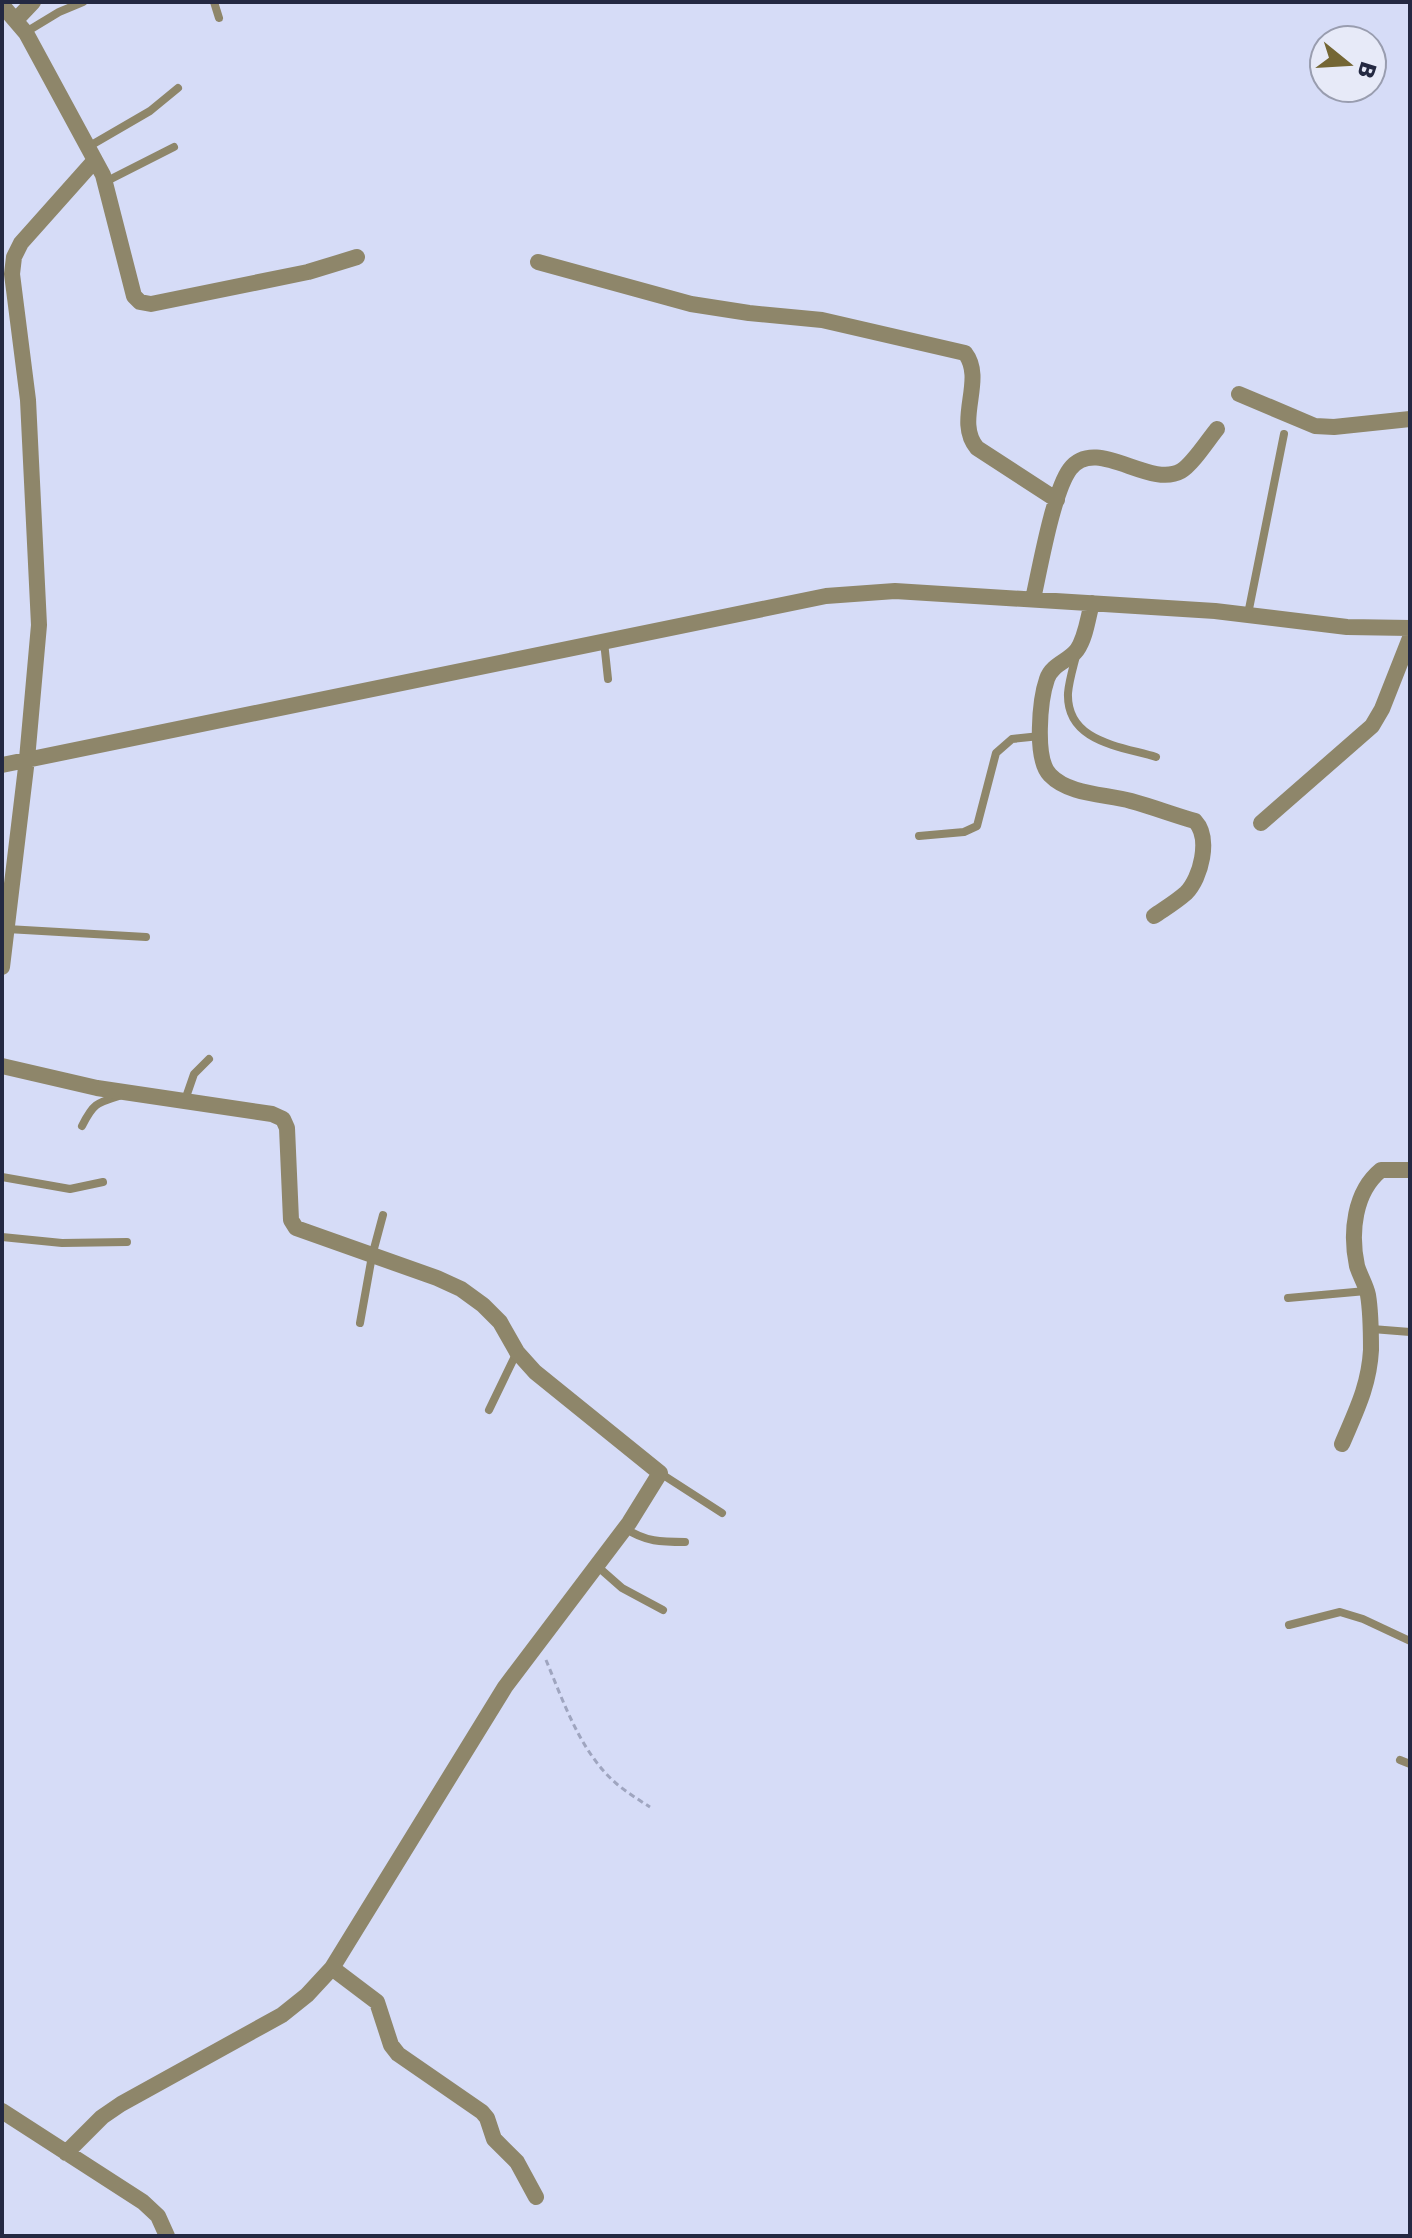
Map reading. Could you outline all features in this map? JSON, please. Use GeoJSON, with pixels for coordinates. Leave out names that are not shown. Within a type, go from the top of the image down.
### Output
{"type":"FeatureCollection","features":[{"type":"Feature","properties":{"kind":"street"},"geometry":{"type":"LineString","coordinates":[[21,26],[33,2]]}},
{"type":"Feature","properties":{"kind":"street"},"geometry":{"type":"LineString","coordinates":[[2,5],[21,26],[105,182],[134,296],[140,302],[151,304],[294,275],[357,257]]}},
{"type":"Feature","properties":{"kind":"street"},"geometry":{"type":"LineString","coordinates":[[2,967],[27,759],[39,625],[28,400],[12,274],[14,257],[21,243],[91,154]]}},
{"type":"Feature","properties":{"kind":"street"},"geometry":{"type":"LineString","coordinates":[[538,262],[691,304],[822,320],[965,353],[972,370],[970,440],[977,448],[1057,500]]}},
{"type":"Feature","properties":{"kind":"street"},"geometry":{"type":"LineString","coordinates":[[1239,394],[1315,426],[1410,419]]}},
{"type":"Feature","properties":{"kind":"street"},"geometry":{"type":"LineString","coordinates":[[1033,599],[1057,500],[1073,465],[1087,458],[1101,458],[1151,473],[1174,474],[1185,470],[1217,429]]}},
{"type":"Feature","properties":{"kind":"street"},"geometry":{"type":"LineString","coordinates":[[2,765],[826,596],[860,592],[895,591],[1033,599],[1248,614],[1347,627],[1410,628]]}},
{"type":"Feature","properties":{"kind":"street"},"geometry":{"type":"LineString","coordinates":[[1092,603],[1076,651],[1048,676],[1041,708],[1046,772],[1070,787],[1129,800],[1195,821],[1201,828],[1203,838],[1197,876],[1188,892],[1154,916]]}},
{"type":"Feature","properties":{"kind":"street"},"geometry":{"type":"LineString","coordinates":[[1261,823],[1372,726],[1382,709],[1410,638]]}},
{"type":"Feature","properties":{"kind":"street"},"geometry":{"type":"LineString","coordinates":[[2,1066],[127,1093],[272,1114],[283,1119],[287,1128],[291,1220],[296,1228],[461,1289],[500,1322],[517,1352],[535,1372],[660,1473],[625,1528],[505,1687],[332,1968],[307,1995],[282,2015],[121,2104],[102,2117],[66,2153]]}},
{"type":"Feature","properties":{"kind":"street"},"geometry":{"type":"LineString","coordinates":[[1342,1444],[1365,1392],[1371,1329],[1367,1291],[1357,1266],[1355,1223],[1361,1190],[1381,1170],[1410,1170]]}},
{"type":"Feature","properties":{"kind":"street"},"geometry":{"type":"LineString","coordinates":[[332,1968],[377,2002],[391,2045],[398,2054],[482,2112],[494,2139],[517,2162],[536,2197]]}},
{"type":"Feature","properties":{"kind":"street"},"geometry":{"type":"LineString","coordinates":[[2,2111],[143,2202],[158,2216],[167,2236]]}},
{"type":"Feature","properties":{"kind":"lane"},"geometry":{"type":"LineString","coordinates":[[21,26],[83,2]]}},
{"type":"Feature","properties":{"kind":"lane"},"geometry":{"type":"LineString","coordinates":[[214,2],[219,18]]}},
{"type":"Feature","properties":{"kind":"lane"},"geometry":{"type":"LineString","coordinates":[[91,154],[178,88]]}},
{"type":"Feature","properties":{"kind":"lane"},"geometry":{"type":"LineString","coordinates":[[105,182],[174,147]]}},
{"type":"Feature","properties":{"kind":"lane"},"geometry":{"type":"LineString","coordinates":[[1248,614],[1284,434]]}},
{"type":"Feature","properties":{"kind":"lane"},"geometry":{"type":"LineString","coordinates":[[604,641],[608,679]]}},
{"type":"Feature","properties":{"kind":"lane"},"geometry":{"type":"LineString","coordinates":[[1076,651],[1068,693],[1075,724],[1093,738],[1156,757]]}},
{"type":"Feature","properties":{"kind":"lane"},"geometry":{"type":"LineString","coordinates":[[919,836],[964,832],[977,826],[996,753],[1012,739],[1041,736]]}},
{"type":"Feature","properties":{"kind":"lane"},"geometry":{"type":"LineString","coordinates":[[7,929],[146,937]]}},
{"type":"Feature","properties":{"kind":"lane"},"geometry":{"type":"LineString","coordinates":[[185,1101],[194,1074],[209,1059]]}},
{"type":"Feature","properties":{"kind":"lane"},"geometry":{"type":"LineString","coordinates":[[82,1126],[90,1109],[98,1102],[127,1093]]}},
{"type":"Feature","properties":{"kind":"lane"},"geometry":{"type":"LineString","coordinates":[[2,1177],[70,1189],[103,1182]]}},
{"type":"Feature","properties":{"kind":"lane"},"geometry":{"type":"LineString","coordinates":[[360,1323],[383,1215]]}},
{"type":"Feature","properties":{"kind":"lane"},"geometry":{"type":"LineString","coordinates":[[2,1237],[62,1243],[127,1242]]}},
{"type":"Feature","properties":{"kind":"lane"},"geometry":{"type":"LineString","coordinates":[[1288,1298],[1367,1291]]}},
{"type":"Feature","properties":{"kind":"lane"},"geometry":{"type":"LineString","coordinates":[[1371,1329],[1410,1332]]}},
{"type":"Feature","properties":{"kind":"lane"},"geometry":{"type":"LineString","coordinates":[[489,1410],[517,1352]]}},
{"type":"Feature","properties":{"kind":"lane"},"geometry":{"type":"LineString","coordinates":[[660,1473],[722,1513]]}},
{"type":"Feature","properties":{"kind":"lane"},"geometry":{"type":"LineString","coordinates":[[625,1528],[651,1541],[685,1542]]}},
{"type":"Feature","properties":{"kind":"lane"},"geometry":{"type":"LineString","coordinates":[[596,1566],[622,1588],[663,1610]]}},
{"type":"Feature","properties":{"kind":"lane"},"geometry":{"type":"LineString","coordinates":[[1289,1625],[1340,1612],[1410,1641]]}},
{"type":"Feature","properties":{"kind":"lane"},"geometry":{"type":"LineString","coordinates":[[1400,1760],[1410,1764]]}},
{"type":"Feature","properties":{"kind":"path"},"geometry":{"type":"LineString","coordinates":[[538,1641],[570,1719],[597,1761],[617,1785],[650,1807]]}}]}
